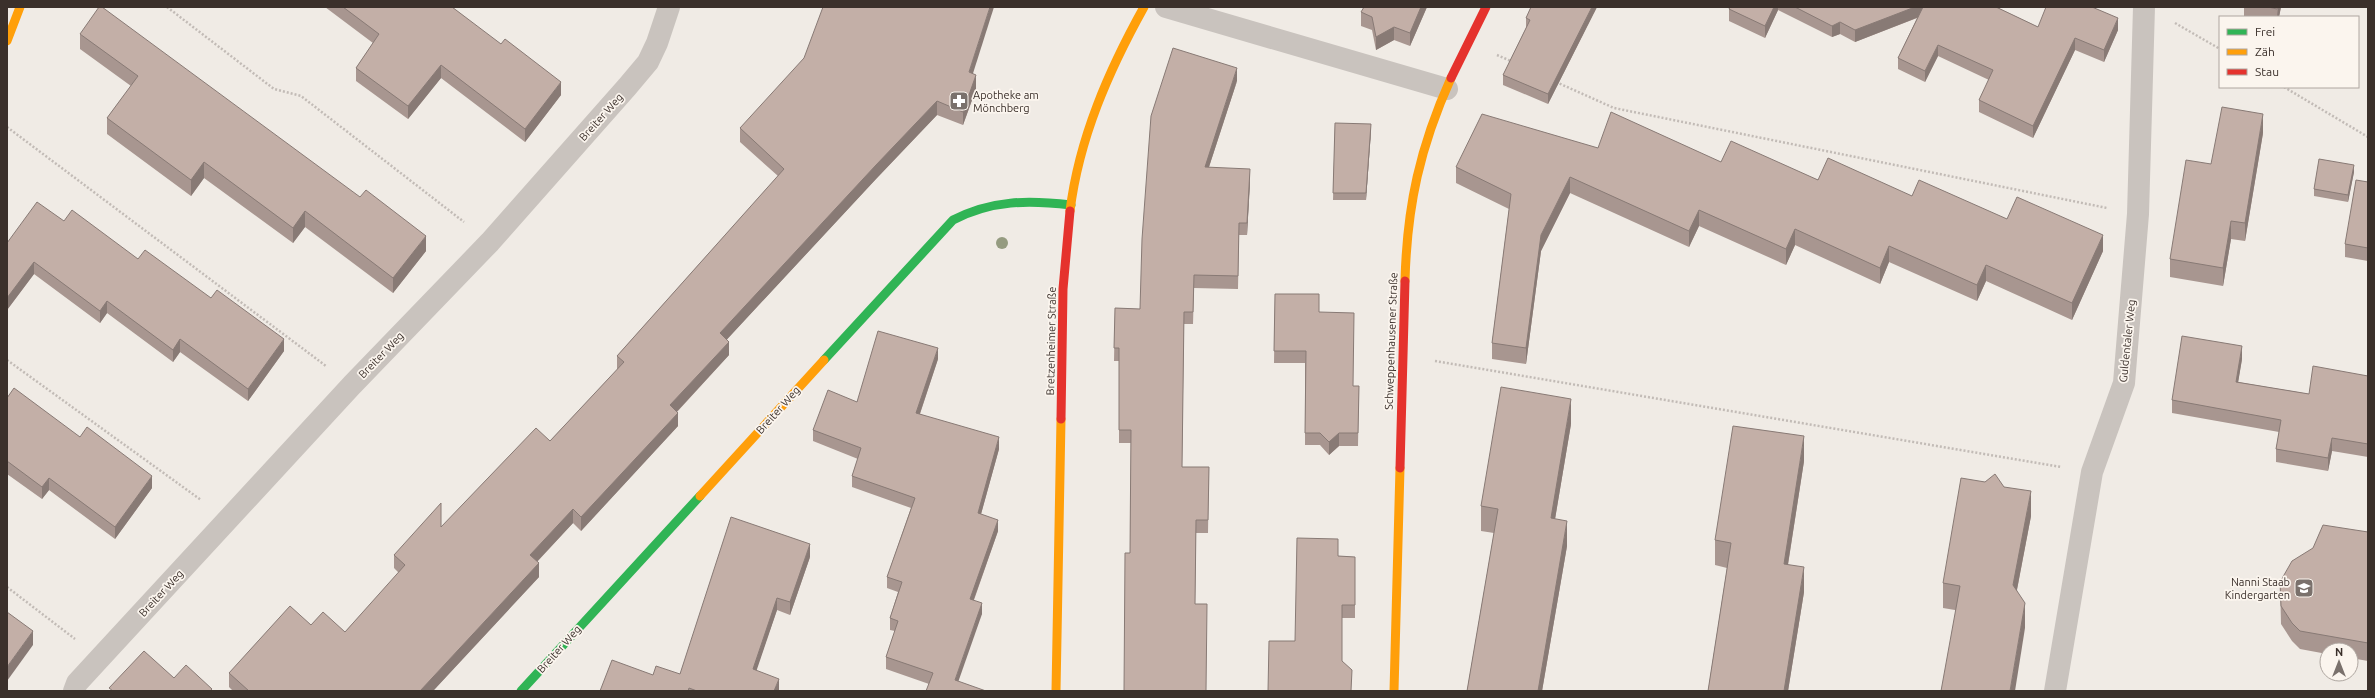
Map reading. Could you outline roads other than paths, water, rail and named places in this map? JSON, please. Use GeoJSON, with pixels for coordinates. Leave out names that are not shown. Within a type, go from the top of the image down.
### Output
{"type":"FeatureCollection","features":[{"type":"Feature","properties":{"kind":"street"},"geometry":{"type":"LineString","coordinates":[[7,42],[20,7]]}},
{"type":"Feature","properties":{"kind":"street","name":"Bretzenheimer Straße"},"geometry":{"type":"LineString","coordinates":[[1056,691],[1063,312],[1066,248],[1071,206],[1088,133],[1110,71],[1144,7]]}},
{"type":"Feature","properties":{"kind":"street","name":"Schweppenhausener Straße"},"geometry":{"type":"LineString","coordinates":[[1394,691],[1406,246],[1414,186],[1428,133],[1468,42],[1486,7]]}},
{"type":"Feature","properties":{"kind":"street","name":"Breiter Weg"},"geometry":{"type":"LineString","coordinates":[[521,691],[953,220],[973,208],[998,202],[1026,201],[1071,206]]}},
{"type":"Feature","properties":{"kind":"lane","name":"Breiter Weg"},"geometry":{"type":"LineString","coordinates":[[74,691],[77,683],[229,521],[352,385],[490,242],[648,62],[657,43],[669,7]]}},
{"type":"Feature","properties":{"kind":"lane"},"geometry":{"type":"LineString","coordinates":[[1166,7],[1447,90]]}},
{"type":"Feature","properties":{"kind":"lane","name":"Guldentaler Weg"},"geometry":{"type":"LineString","coordinates":[[2055,691],[2092,472],[2124,383],[2138,214],[2144,7]]}},
{"type":"Feature","properties":{"kind":"place","name":"Apotheke am Mönchberg"},"geometry":{"type":"Point","coordinates":[959,101]}},
{"type":"Feature","properties":{"kind":"place","name":"Nanni Staab Kindergarten"},"geometry":{"type":"Point","coordinates":[2304,588]}}]}
